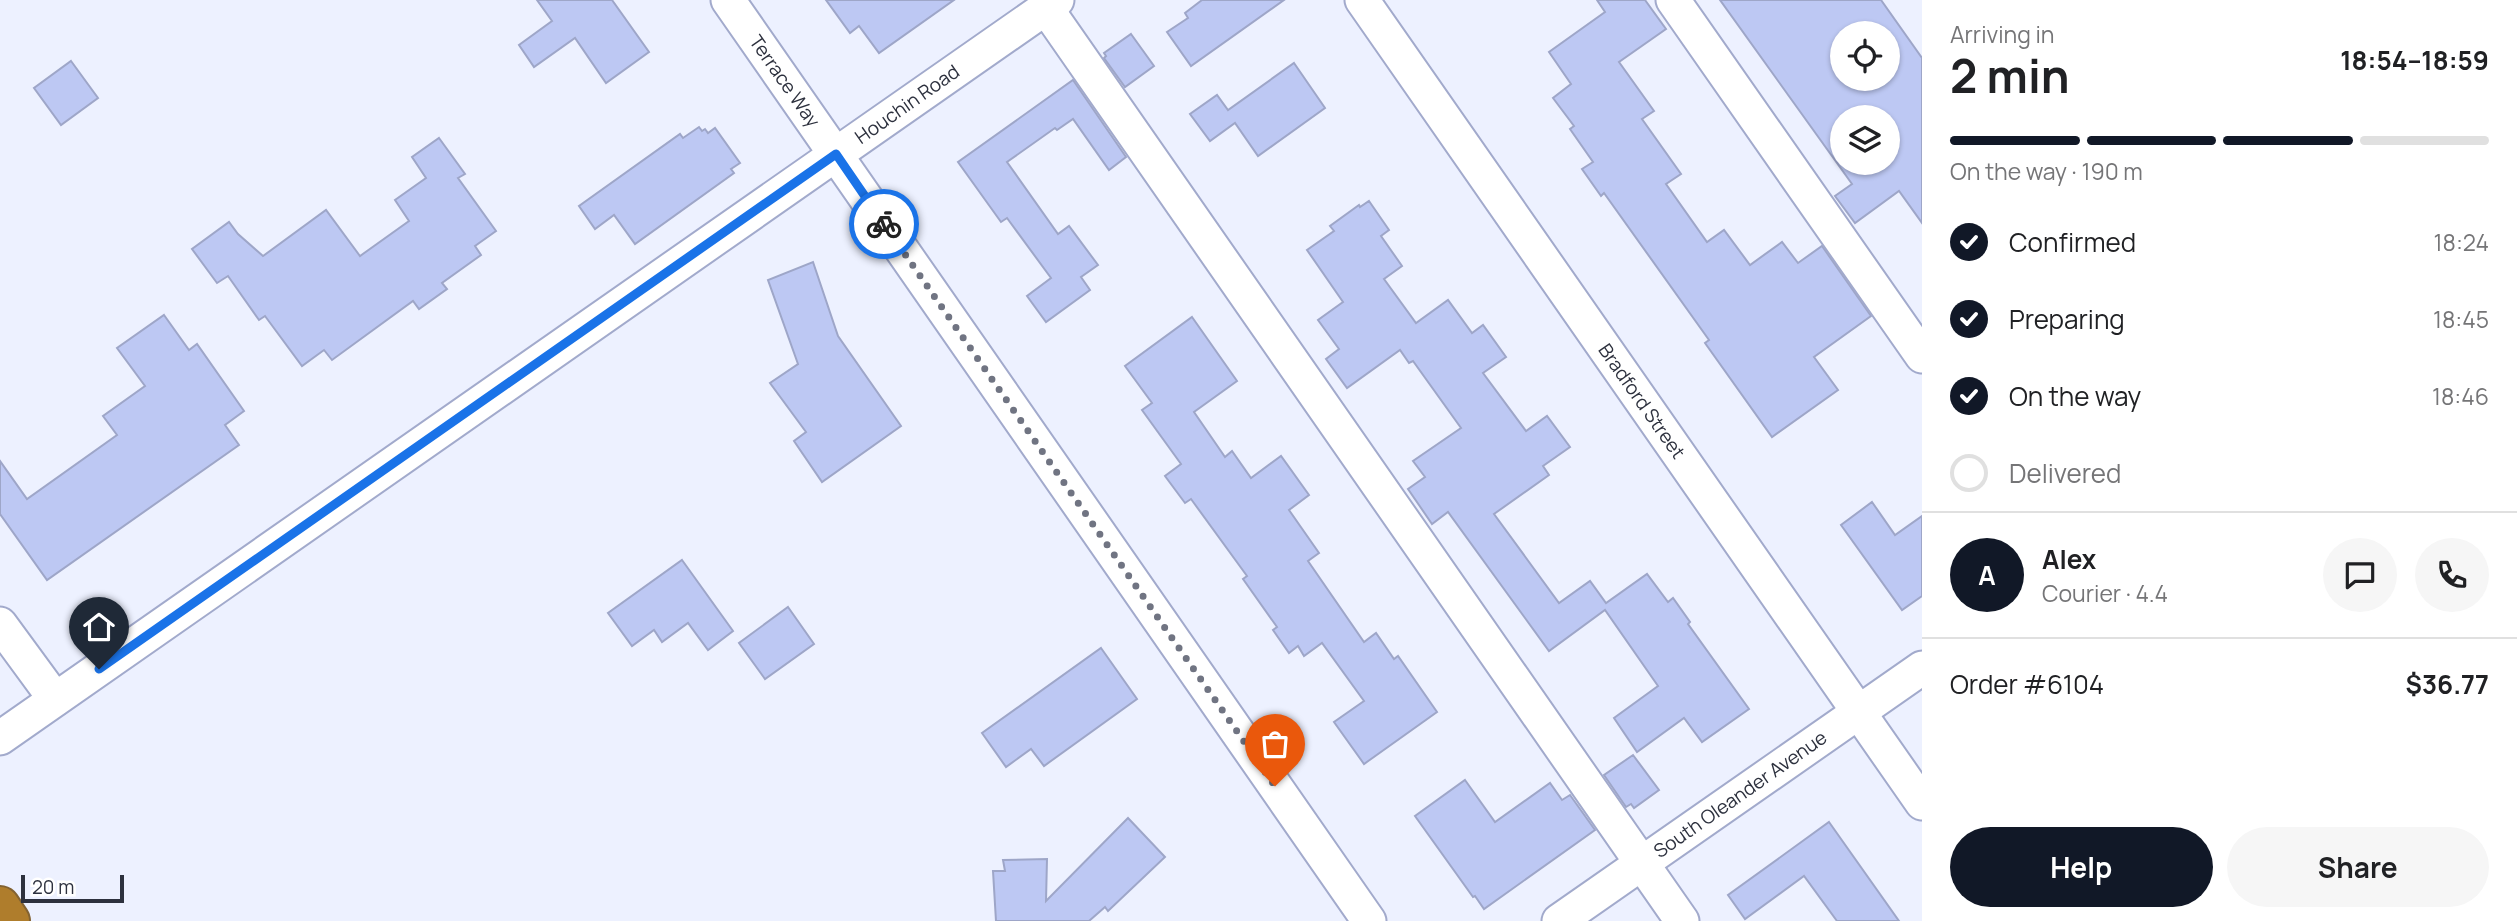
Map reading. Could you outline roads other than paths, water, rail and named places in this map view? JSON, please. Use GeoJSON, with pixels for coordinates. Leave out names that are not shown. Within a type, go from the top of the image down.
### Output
{"type":"FeatureCollection","features":[{"type":"Feature","properties":{"kind":"highway"},"geometry":{"type":"LineString","coordinates":[[0,906],[10,921]]}},
{"type":"Feature","properties":{"kind":"street","name":"Terrace Way"},"geometry":{"type":"LineString","coordinates":[[728,0],[1369,921]]}},
{"type":"Feature","properties":{"kind":"street","name":"Bradford Street"},"geometry":{"type":"LineString","coordinates":[[1362,0],[1922,803]]}},
{"type":"Feature","properties":{"kind":"street"},"geometry":{"type":"LineString","coordinates":[[1673,0],[1922,356]]}},
{"type":"Feature","properties":{"kind":"street","name":"Houchin Road"},"geometry":{"type":"LineString","coordinates":[[0,738],[1051,4]]}},
{"type":"Feature","properties":{"kind":"street"},"geometry":{"type":"LineString","coordinates":[[1051,4],[1682,921]]}},
{"type":"Feature","properties":{"kind":"street"},"geometry":{"type":"LineString","coordinates":[[0,624],[55,699]]}},
{"type":"Feature","properties":{"kind":"street","name":"South Oleander Avenue"},"geometry":{"type":"LineString","coordinates":[[1559,921],[1922,667]]}}]}
